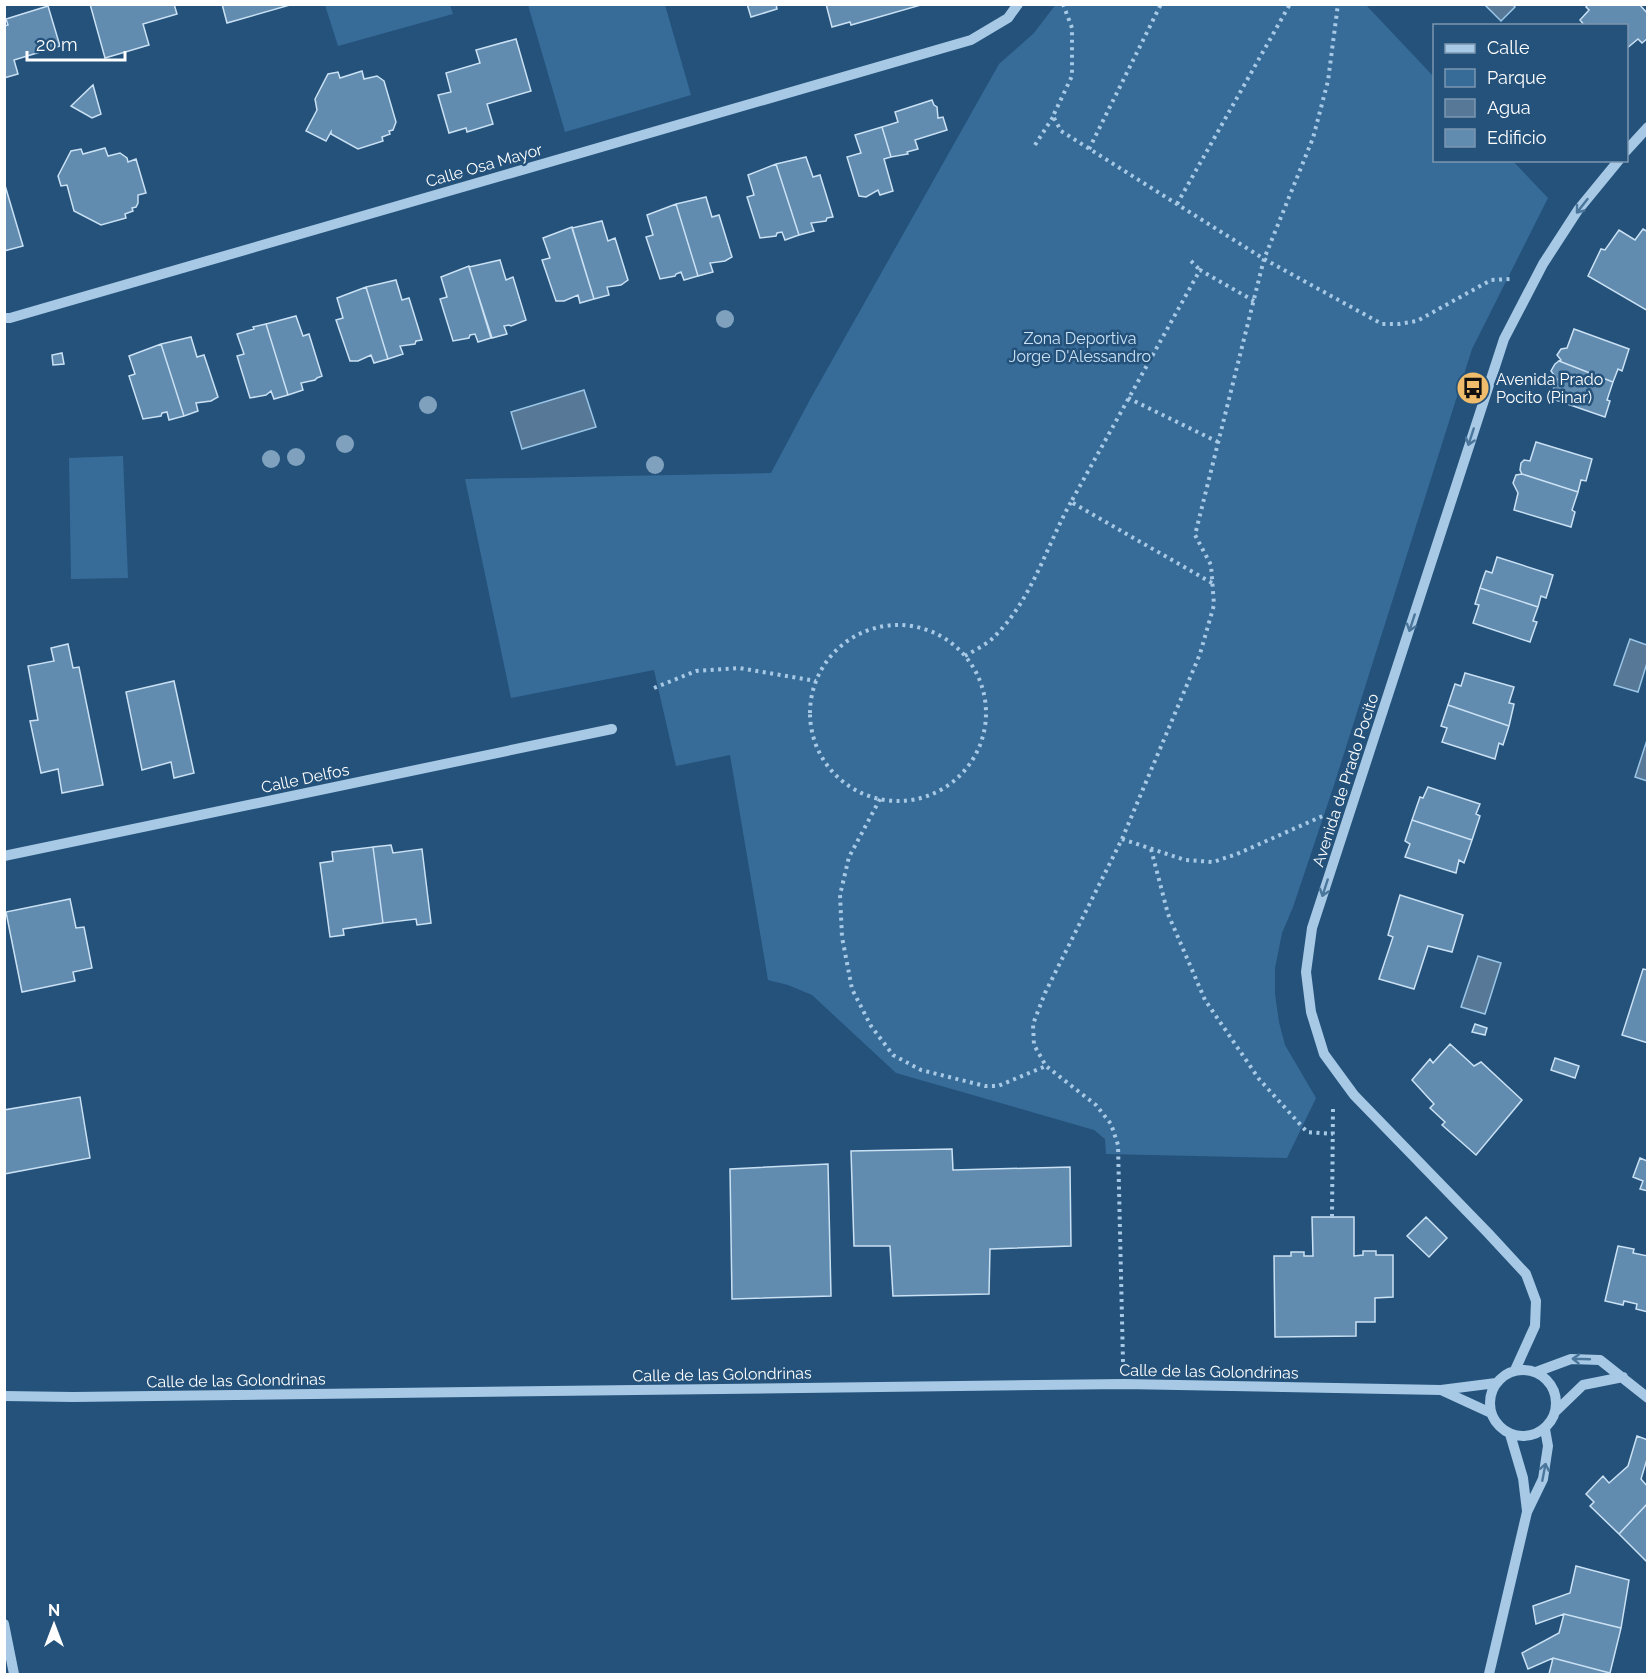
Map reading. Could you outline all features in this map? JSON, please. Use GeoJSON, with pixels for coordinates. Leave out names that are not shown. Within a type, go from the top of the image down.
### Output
{"type":"FeatureCollection","features":[{"type":"Feature","properties":{"kind":"street","name":"Calle Osa Mayor"},"geometry":{"type":"LineString","coordinates":[[4,318],[971,40],[1008,18],[1017,4]]}},
{"type":"Feature","properties":{"kind":"street"},"geometry":{"type":"LineString","coordinates":[[1628,149],[1647,127]]}},
{"type":"Feature","properties":{"kind":"street","name":"Avenida de Prado Pocito"},"geometry":{"type":"LineString","coordinates":[[1515,1370],[1535,1326],[1536,1301],[1526,1274],[1354,1095],[1324,1054],[1311,1012],[1306,972],[1312,928],[1504,339],[1543,264],[1578,210],[1617,162]]}},
{"type":"Feature","properties":{"kind":"street","name":"Calle Delfos"},"geometry":{"type":"LineString","coordinates":[[4,856],[612,729]]}},
{"type":"Feature","properties":{"kind":"street"},"geometry":{"type":"LineString","coordinates":[[1536,1372],[1570,1359],[1600,1360],[1647,1398]]}},
{"type":"Feature","properties":{"kind":"street"},"geometry":{"type":"LineString","coordinates":[[1515,1370],[1536,1372],[1546,1379],[1553,1389],[1557,1400],[1555,1412],[1545,1429],[1534,1435],[1510,1434],[1495,1422],[1491,1413],[1489,1402],[1496,1383],[1504,1375],[1515,1370]]}},
{"type":"Feature","properties":{"kind":"street"},"geometry":{"type":"LineString","coordinates":[[1555,1412],[1583,1385],[1623,1377]]}},
{"type":"Feature","properties":{"kind":"street","name":"Calle de las Golondrinas"},"geometry":{"type":"LineString","coordinates":[[4,1396],[1124,1384],[1441,1390],[1496,1383]]}},
{"type":"Feature","properties":{"kind":"street","name":"Calle de las Golondrinas"},"geometry":{"type":"LineString","coordinates":[[1441,1390],[1491,1413]]}},
{"type":"Feature","properties":{"kind":"street"},"geometry":{"type":"LineString","coordinates":[[1489,1674],[1527,1512],[1544,1479],[1548,1446],[1545,1429]]}},
{"type":"Feature","properties":{"kind":"street"},"geometry":{"type":"LineString","coordinates":[[1510,1434],[1523,1478],[1527,1512]]}},
{"type":"Feature","properties":{"kind":"street"},"geometry":{"type":"LineString","coordinates":[[4,1624],[8,1657],[14,1674]]}},
{"type":"Feature","properties":{"kind":"path"},"geometry":{"type":"LineString","coordinates":[[1035,145],[1053,116],[1072,76],[1072,28],[1063,4]]}},
{"type":"Feature","properties":{"kind":"path"},"geometry":{"type":"LineString","coordinates":[[1089,149],[1161,4]]}},
{"type":"Feature","properties":{"kind":"path"},"geometry":{"type":"LineString","coordinates":[[1177,204],[1290,4]]}},
{"type":"Feature","properties":{"kind":"path"},"geometry":{"type":"LineString","coordinates":[[1124,1384],[1118,1145],[1111,1124],[1096,1105],[1046,1066],[1034,1045],[1033,1024],[1045,993],[1122,839],[1200,654],[1214,605],[1211,565],[1196,535],[1264,259],[1313,138],[1328,81],[1338,4]]}},
{"type":"Feature","properties":{"kind":"path"},"geometry":{"type":"LineString","coordinates":[[1053,116],[1061,131],[1089,149],[1264,259],[1382,324],[1417,321],[1491,280],[1511,279]]}},
{"type":"Feature","properties":{"kind":"path"},"geometry":{"type":"LineString","coordinates":[[1191,261],[1200,270],[1254,301]]}},
{"type":"Feature","properties":{"kind":"path"},"geometry":{"type":"LineString","coordinates":[[965,656],[994,637],[1014,613],[1041,569],[1061,519],[1200,270]]}},
{"type":"Feature","properties":{"kind":"path"},"geometry":{"type":"LineString","coordinates":[[1128,398],[1218,442]]}},
{"type":"Feature","properties":{"kind":"path"},"geometry":{"type":"LineString","coordinates":[[1071,502],[1212,583]]}},
{"type":"Feature","properties":{"kind":"path"},"geometry":{"type":"LineString","coordinates":[[894,625],[914,626],[933,632],[951,642],[965,656],[978,674],[985,695],[986,717],[983,738],[974,758],[951,782],[923,797],[901,801],[879,799],[859,792],[841,780],[826,764],[816,744],[810,723],[810,702],[816,681],[826,663],[839,648],[855,636],[874,628],[894,625]]}},
{"type":"Feature","properties":{"kind":"path"},"geometry":{"type":"LineString","coordinates":[[654,688],[696,671],[739,668],[816,681]]}},
{"type":"Feature","properties":{"kind":"path"},"geometry":{"type":"LineString","coordinates":[[879,799],[849,857],[840,895],[842,937],[852,989],[871,1026],[893,1056],[921,1070],[985,1086],[998,1086],[1046,1066]]}},
{"type":"Feature","properties":{"kind":"path"},"geometry":{"type":"LineString","coordinates":[[1122,839],[1185,860],[1213,862],[1237,854],[1330,813]]}},
{"type":"Feature","properties":{"kind":"path"},"geometry":{"type":"LineString","coordinates":[[1151,849],[1168,914],[1205,1000],[1259,1079],[1307,1132],[1333,1134]]}},
{"type":"Feature","properties":{"kind":"path"},"geometry":{"type":"LineString","coordinates":[[1332,1217],[1333,1106]]}},
{"type":"Feature","properties":{"kind":"green space","name":"Zona Deportiva Jorge D'Alessandro"},"geometry":{"type":"Polygon","coordinates":[[[1056,4],[1366,5],[1433,76],[1433,162],[1514,162],[1548,198],[1472,349],[1334,785],[1282,933],[1275,968],[1275,994],[1279,1022],[1285,1045],[1316,1098],[1287,1158],[1106,1154],[1105,1139],[1094,1130],[896,1073],[812,995],[768,980],[730,755],[676,766],[654,670],[511,698],[465,479],[771,473],[999,64],[1034,33],[1056,4]]]}},
{"type":"Feature","properties":{"kind":"green space"},"geometry":{"type":"Polygon","coordinates":[[[325,5],[450,5],[453,14],[338,46],[325,5]]]}},
{"type":"Feature","properties":{"kind":"green space"},"geometry":{"type":"Polygon","coordinates":[[[528,5],[665,5],[691,95],[565,132],[528,5]]]}},
{"type":"Feature","properties":{"kind":"green space"},"geometry":{"type":"Polygon","coordinates":[[[123,456],[128,578],[71,579],[69,458],[123,456]]]}},
{"type":"Feature","properties":{"kind":"water"},"geometry":{"type":"Polygon","coordinates":[[[1485,5],[1513,5],[1515,7],[1501,21],[1485,5]]]}},
{"type":"Feature","properties":{"kind":"water"},"geometry":{"type":"Polygon","coordinates":[[[584,390],[596,427],[522,449],[511,412],[584,390]]]}},
{"type":"Feature","properties":{"kind":"water"},"geometry":{"type":"Polygon","coordinates":[[[1630,639],[1647,645],[1647,663],[1638,692],[1614,685],[1630,639]]]}},
{"type":"Feature","properties":{"kind":"water"},"geometry":{"type":"Polygon","coordinates":[[[1647,740],[1648,781],[1635,777],[1647,740]]]}},
{"type":"Feature","properties":{"kind":"water"},"geometry":{"type":"Polygon","coordinates":[[[1478,956],[1501,963],[1485,1014],[1461,1007],[1478,956]]]}},
{"type":"Feature","properties":{"kind":"building"},"geometry":{"type":"Polygon","coordinates":[[[90,4],[174,4],[177,14],[143,24],[149,45],[105,58],[90,4]]]}},
{"type":"Feature","properties":{"kind":"building"},"geometry":{"type":"Polygon","coordinates":[[[222,4],[290,4],[290,5],[227,23],[222,4]]]}},
{"type":"Feature","properties":{"kind":"building"},"geometry":{"type":"Polygon","coordinates":[[[747,4],[776,4],[777,9],[751,17],[747,4]]]}},
{"type":"Feature","properties":{"kind":"building"},"geometry":{"type":"Polygon","coordinates":[[[826,4],[921,5],[851,25],[850,22],[832,27],[826,4]]]}},
{"type":"Feature","properties":{"kind":"building"},"geometry":{"type":"Polygon","coordinates":[[[1588,4],[1639,4],[1648,14],[1648,38],[1642,43],[1638,39],[1628,47],[1628,24],[1583,24],[1580,20],[1589,10],[1586,7],[1588,4]]]}},
{"type":"Feature","properties":{"kind":"building"},"geometry":{"type":"Polygon","coordinates":[[[48,6],[60,46],[14,60],[18,74],[4,78],[4,26],[8,25],[6,19],[48,6]]]}},
{"type":"Feature","properties":{"kind":"building"},"geometry":{"type":"Polygon","coordinates":[[[516,39],[531,91],[487,104],[493,124],[467,132],[466,128],[449,133],[438,95],[451,92],[446,73],[480,63],[476,50],[516,39]]]}},
{"type":"Feature","properties":{"kind":"building"},"geometry":{"type":"Polygon","coordinates":[[[362,71],[364,79],[377,76],[384,81],[396,122],[393,130],[389,131],[390,134],[382,137],[383,141],[358,149],[331,132],[326,141],[306,131],[317,110],[315,99],[328,74],[338,72],[340,78],[362,71]]]}},
{"type":"Feature","properties":{"kind":"building"},"geometry":{"type":"Polygon","coordinates":[[[93,85],[101,114],[92,118],[71,106],[93,85]]]}},
{"type":"Feature","properties":{"kind":"building"},"geometry":{"type":"Polygon","coordinates":[[[932,100],[937,107],[938,118],[943,117],[947,130],[915,140],[918,149],[907,152],[908,154],[891,157],[882,127],[898,122],[895,112],[932,100]]]}},
{"type":"Feature","properties":{"kind":"building"},"geometry":{"type":"Polygon","coordinates":[[[882,127],[891,157],[884,159],[893,191],[880,195],[878,190],[866,197],[859,196],[847,157],[861,153],[855,135],[882,127]]]}},
{"type":"Feature","properties":{"kind":"building"},"geometry":{"type":"Polygon","coordinates":[[[105,148],[108,156],[120,153],[127,158],[128,162],[136,159],[146,193],[138,195],[136,207],[125,214],[126,218],[101,225],[74,211],[67,185],[61,186],[58,176],[71,151],[81,149],[83,154],[105,148]]]}},
{"type":"Feature","properties":{"kind":"building"},"geometry":{"type":"Polygon","coordinates":[[[806,157],[813,177],[820,175],[833,217],[827,218],[826,221],[811,223],[814,231],[799,235],[776,164],[806,157]]]}},
{"type":"Feature","properties":{"kind":"building"},"geometry":{"type":"Polygon","coordinates":[[[776,164],[799,235],[785,240],[782,232],[777,233],[776,236],[760,238],[747,197],[754,195],[748,175],[776,164]]]}},
{"type":"Feature","properties":{"kind":"building"},"geometry":{"type":"Polygon","coordinates":[[[4,182],[23,246],[4,251],[4,182]]]}},
{"type":"Feature","properties":{"kind":"building"},"geometry":{"type":"Polygon","coordinates":[[[706,197],[712,217],[719,215],[732,257],[725,261],[710,263],[713,272],[698,276],[676,204],[706,197]]]}},
{"type":"Feature","properties":{"kind":"building"},"geometry":{"type":"Polygon","coordinates":[[[676,204],[698,276],[684,280],[681,272],[675,276],[660,279],[646,237],[653,235],[647,215],[676,204]]]}},
{"type":"Feature","properties":{"kind":"building"},"geometry":{"type":"Polygon","coordinates":[[[602,221],[608,241],[615,238],[628,280],[621,285],[607,287],[609,295],[594,299],[572,228],[602,221]]]}},
{"type":"Feature","properties":{"kind":"building"},"geometry":{"type":"Polygon","coordinates":[[[572,227],[594,299],[580,303],[578,295],[564,301],[556,301],[542,260],[550,258],[543,238],[572,227]]]}},
{"type":"Feature","properties":{"kind":"building"},"geometry":{"type":"Polygon","coordinates":[[[1643,229],[1648,232],[1648,311],[1588,276],[1601,249],[1605,250],[1619,230],[1635,240],[1643,229]]]}},
{"type":"Feature","properties":{"kind":"building"},"geometry":{"type":"Polygon","coordinates":[[[500,260],[506,280],[513,277],[526,320],[511,326],[504,326],[507,334],[492,338],[469,267],[500,260]]]}},
{"type":"Feature","properties":{"kind":"building"},"geometry":{"type":"Polygon","coordinates":[[[469,266],[491,338],[478,342],[475,334],[470,335],[469,338],[453,341],[440,299],[447,297],[441,277],[469,266]]]}},
{"type":"Feature","properties":{"kind":"building"},"geometry":{"type":"Polygon","coordinates":[[[396,280],[402,300],[409,298],[422,340],[416,341],[415,344],[400,346],[403,354],[388,359],[366,287],[396,280]]]}},
{"type":"Feature","properties":{"kind":"building"},"geometry":{"type":"Polygon","coordinates":[[[366,287],[388,359],[374,363],[371,355],[358,361],[350,361],[336,320],[343,318],[337,298],[366,287]]]}},
{"type":"Feature","properties":{"kind":"building"},"geometry":{"type":"Polygon","coordinates":[[[296,316],[303,336],[309,334],[322,376],[301,383],[303,390],[288,395],[266,324],[296,316]]]}},
{"type":"Feature","properties":{"kind":"building"},"geometry":{"type":"Polygon","coordinates":[[[266,324],[288,395],[274,399],[271,391],[266,395],[250,398],[237,356],[244,354],[237,334],[266,324]]]}},
{"type":"Feature","properties":{"kind":"building"},"geometry":{"type":"Polygon","coordinates":[[[1574,329],[1629,349],[1622,371],[1618,369],[1613,382],[1559,361],[1561,360],[1557,355],[1561,349],[1567,348],[1574,329]]]}},
{"type":"Feature","properties":{"kind":"building"},"geometry":{"type":"Polygon","coordinates":[[[191,337],[197,357],[204,355],[218,397],[211,401],[196,403],[198,411],[184,416],[161,344],[191,337]]]}},
{"type":"Feature","properties":{"kind":"building"},"geometry":{"type":"Polygon","coordinates":[[[161,344],[184,416],[169,420],[167,412],[162,413],[161,416],[143,419],[129,376],[135,374],[129,356],[161,344]]]}},
{"type":"Feature","properties":{"kind":"building"},"geometry":{"type":"Polygon","coordinates":[[[62,353],[64,364],[53,365],[52,355],[62,353]]]}},
{"type":"Feature","properties":{"kind":"building"},"geometry":{"type":"Polygon","coordinates":[[[1559,361],[1613,382],[1607,400],[1610,401],[1605,417],[1550,398],[1557,379],[1551,371],[1559,361]]]}},
{"type":"Feature","properties":{"kind":"building"},"geometry":{"type":"Polygon","coordinates":[[[1536,442],[1592,459],[1586,481],[1581,480],[1578,492],[1522,474],[1521,463],[1524,460],[1530,461],[1536,442]]]}},
{"type":"Feature","properties":{"kind":"building"},"geometry":{"type":"Polygon","coordinates":[[[1522,474],[1578,492],[1572,510],[1575,512],[1571,527],[1514,510],[1518,493],[1513,483],[1516,475],[1522,474]]]}},
{"type":"Feature","properties":{"kind":"building"},"geometry":{"type":"Polygon","coordinates":[[[1497,557],[1553,575],[1546,598],[1541,596],[1538,607],[1480,588],[1486,571],[1492,573],[1497,557]]]}},
{"type":"Feature","properties":{"kind":"building"},"geometry":{"type":"Polygon","coordinates":[[[1480,588],[1538,607],[1533,621],[1537,622],[1530,642],[1473,623],[1479,605],[1475,604],[1480,588]]]}},
{"type":"Feature","properties":{"kind":"building"},"geometry":{"type":"Polygon","coordinates":[[[68,644],[73,668],[79,667],[103,785],[62,793],[58,769],[41,773],[30,721],[38,720],[28,666],[54,661],[51,648],[68,644]]]}},
{"type":"Feature","properties":{"kind":"building"},"geometry":{"type":"Polygon","coordinates":[[[1465,673],[1514,687],[1509,703],[1514,704],[1509,726],[1448,705],[1455,684],[1461,686],[1465,673]]]}},
{"type":"Feature","properties":{"kind":"building"},"geometry":{"type":"Polygon","coordinates":[[[174,681],[194,773],[174,778],[171,762],[142,770],[126,692],[174,681]]]}},
{"type":"Feature","properties":{"kind":"building"},"geometry":{"type":"Polygon","coordinates":[[[1448,705],[1509,726],[1503,745],[1499,743],[1495,759],[1442,742],[1447,728],[1441,726],[1448,705]]]}},
{"type":"Feature","properties":{"kind":"building"},"geometry":{"type":"Polygon","coordinates":[[[1428,787],[1480,804],[1476,814],[1480,816],[1472,840],[1412,820],[1420,797],[1423,798],[1428,787]]]}},
{"type":"Feature","properties":{"kind":"building"},"geometry":{"type":"Polygon","coordinates":[[[1412,820],[1472,840],[1464,863],[1459,860],[1456,873],[1405,857],[1410,844],[1405,841],[1412,820]]]}},
{"type":"Feature","properties":{"kind":"building"},"geometry":{"type":"Polygon","coordinates":[[[391,845],[393,853],[422,849],[431,923],[417,925],[416,919],[383,923],[373,847],[391,845]]]}},
{"type":"Feature","properties":{"kind":"building"},"geometry":{"type":"Polygon","coordinates":[[[373,847],[383,923],[343,929],[344,935],[330,937],[320,863],[333,861],[332,852],[373,847]]]}},
{"type":"Feature","properties":{"kind":"building"},"geometry":{"type":"Polygon","coordinates":[[[1400,895],[1463,915],[1452,952],[1428,946],[1414,989],[1379,979],[1393,937],[1388,935],[1400,895]]]}},
{"type":"Feature","properties":{"kind":"building"},"geometry":{"type":"Polygon","coordinates":[[[70,899],[76,928],[84,927],[92,968],[73,972],[75,981],[22,992],[6,912],[70,899]]]}},
{"type":"Feature","properties":{"kind":"building"},"geometry":{"type":"Polygon","coordinates":[[[1643,969],[1648,970],[1648,1043],[1622,1035],[1643,969]]]}},
{"type":"Feature","properties":{"kind":"building"},"geometry":{"type":"Polygon","coordinates":[[[1475,1024],[1487,1028],[1485,1035],[1472,1032],[1475,1024]]]}},
{"type":"Feature","properties":{"kind":"building"},"geometry":{"type":"Polygon","coordinates":[[[1450,1044],[1474,1066],[1481,1062],[1522,1100],[1476,1155],[1442,1125],[1445,1122],[1430,1108],[1434,1104],[1412,1080],[1430,1059],[1433,1063],[1450,1044]]]}},
{"type":"Feature","properties":{"kind":"building"},"geometry":{"type":"Polygon","coordinates":[[[1555,1058],[1579,1066],[1575,1078],[1551,1070],[1555,1058]]]}},
{"type":"Feature","properties":{"kind":"building"},"geometry":{"type":"Polygon","coordinates":[[[80,1097],[90,1158],[4,1174],[4,1110],[80,1097]]]}},
{"type":"Feature","properties":{"kind":"building"},"geometry":{"type":"Polygon","coordinates":[[[952,1149],[953,1170],[1070,1167],[1071,1246],[990,1249],[989,1294],[893,1296],[890,1246],[854,1246],[851,1151],[952,1149]]]}},
{"type":"Feature","properties":{"kind":"building"},"geometry":{"type":"Polygon","coordinates":[[[1640,1158],[1647,1161],[1648,1158],[1648,1191],[1640,1189],[1643,1181],[1633,1177],[1640,1158]]]}},
{"type":"Feature","properties":{"kind":"building"},"geometry":{"type":"Polygon","coordinates":[[[828,1164],[831,1296],[732,1299],[730,1169],[828,1164]]]}},
{"type":"Feature","properties":{"kind":"building"},"geometry":{"type":"Polygon","coordinates":[[[1312,1217],[1354,1217],[1354,1256],[1363,1255],[1363,1251],[1376,1251],[1376,1255],[1393,1255],[1393,1297],[1375,1298],[1375,1322],[1356,1322],[1356,1336],[1275,1337],[1274,1256],[1291,1256],[1291,1252],[1304,1252],[1304,1256],[1313,1256],[1312,1217]]]}},
{"type":"Feature","properties":{"kind":"building"},"geometry":{"type":"Polygon","coordinates":[[[1426,1217],[1447,1238],[1429,1257],[1407,1236],[1426,1217]]]}},
{"type":"Feature","properties":{"kind":"building"},"geometry":{"type":"Polygon","coordinates":[[[1618,1246],[1634,1249],[1633,1253],[1648,1256],[1648,1312],[1636,1309],[1637,1304],[1624,1301],[1623,1305],[1605,1301],[1618,1246]]]}},
{"type":"Feature","properties":{"kind":"building"},"geometry":{"type":"Polygon","coordinates":[[[1637,1436],[1648,1440],[1648,1456],[1641,1479],[1648,1487],[1648,1503],[1619,1534],[1590,1506],[1594,1502],[1586,1494],[1603,1476],[1609,1483],[1628,1466],[1637,1436]]]}},
{"type":"Feature","properties":{"kind":"building"},"geometry":{"type":"Polygon","coordinates":[[[1648,1503],[1648,1563],[1619,1534],[1648,1503]]]}},
{"type":"Feature","properties":{"kind":"building"},"geometry":{"type":"Polygon","coordinates":[[[1576,1566],[1629,1580],[1621,1628],[1564,1614],[1536,1624],[1533,1606],[1570,1593],[1576,1566]]]}},
{"type":"Feature","properties":{"kind":"building"},"geometry":{"type":"Polygon","coordinates":[[[1564,1614],[1621,1628],[1610,1673],[1553,1658],[1528,1669],[1522,1653],[1559,1633],[1564,1614]]]}},
{"type":"Feature","properties":{"kind":"building"},"geometry":{"type":"Polygon","coordinates":[[[1553,1658],[1610,1673],[1610,1674],[1549,1674],[1553,1658]]]}},
{"type":"Feature","properties":{"kind":"place","name":"Avenida Prado Pocito (Pinar)"},"geometry":{"type":"Point","coordinates":[1473,388]}}]}
